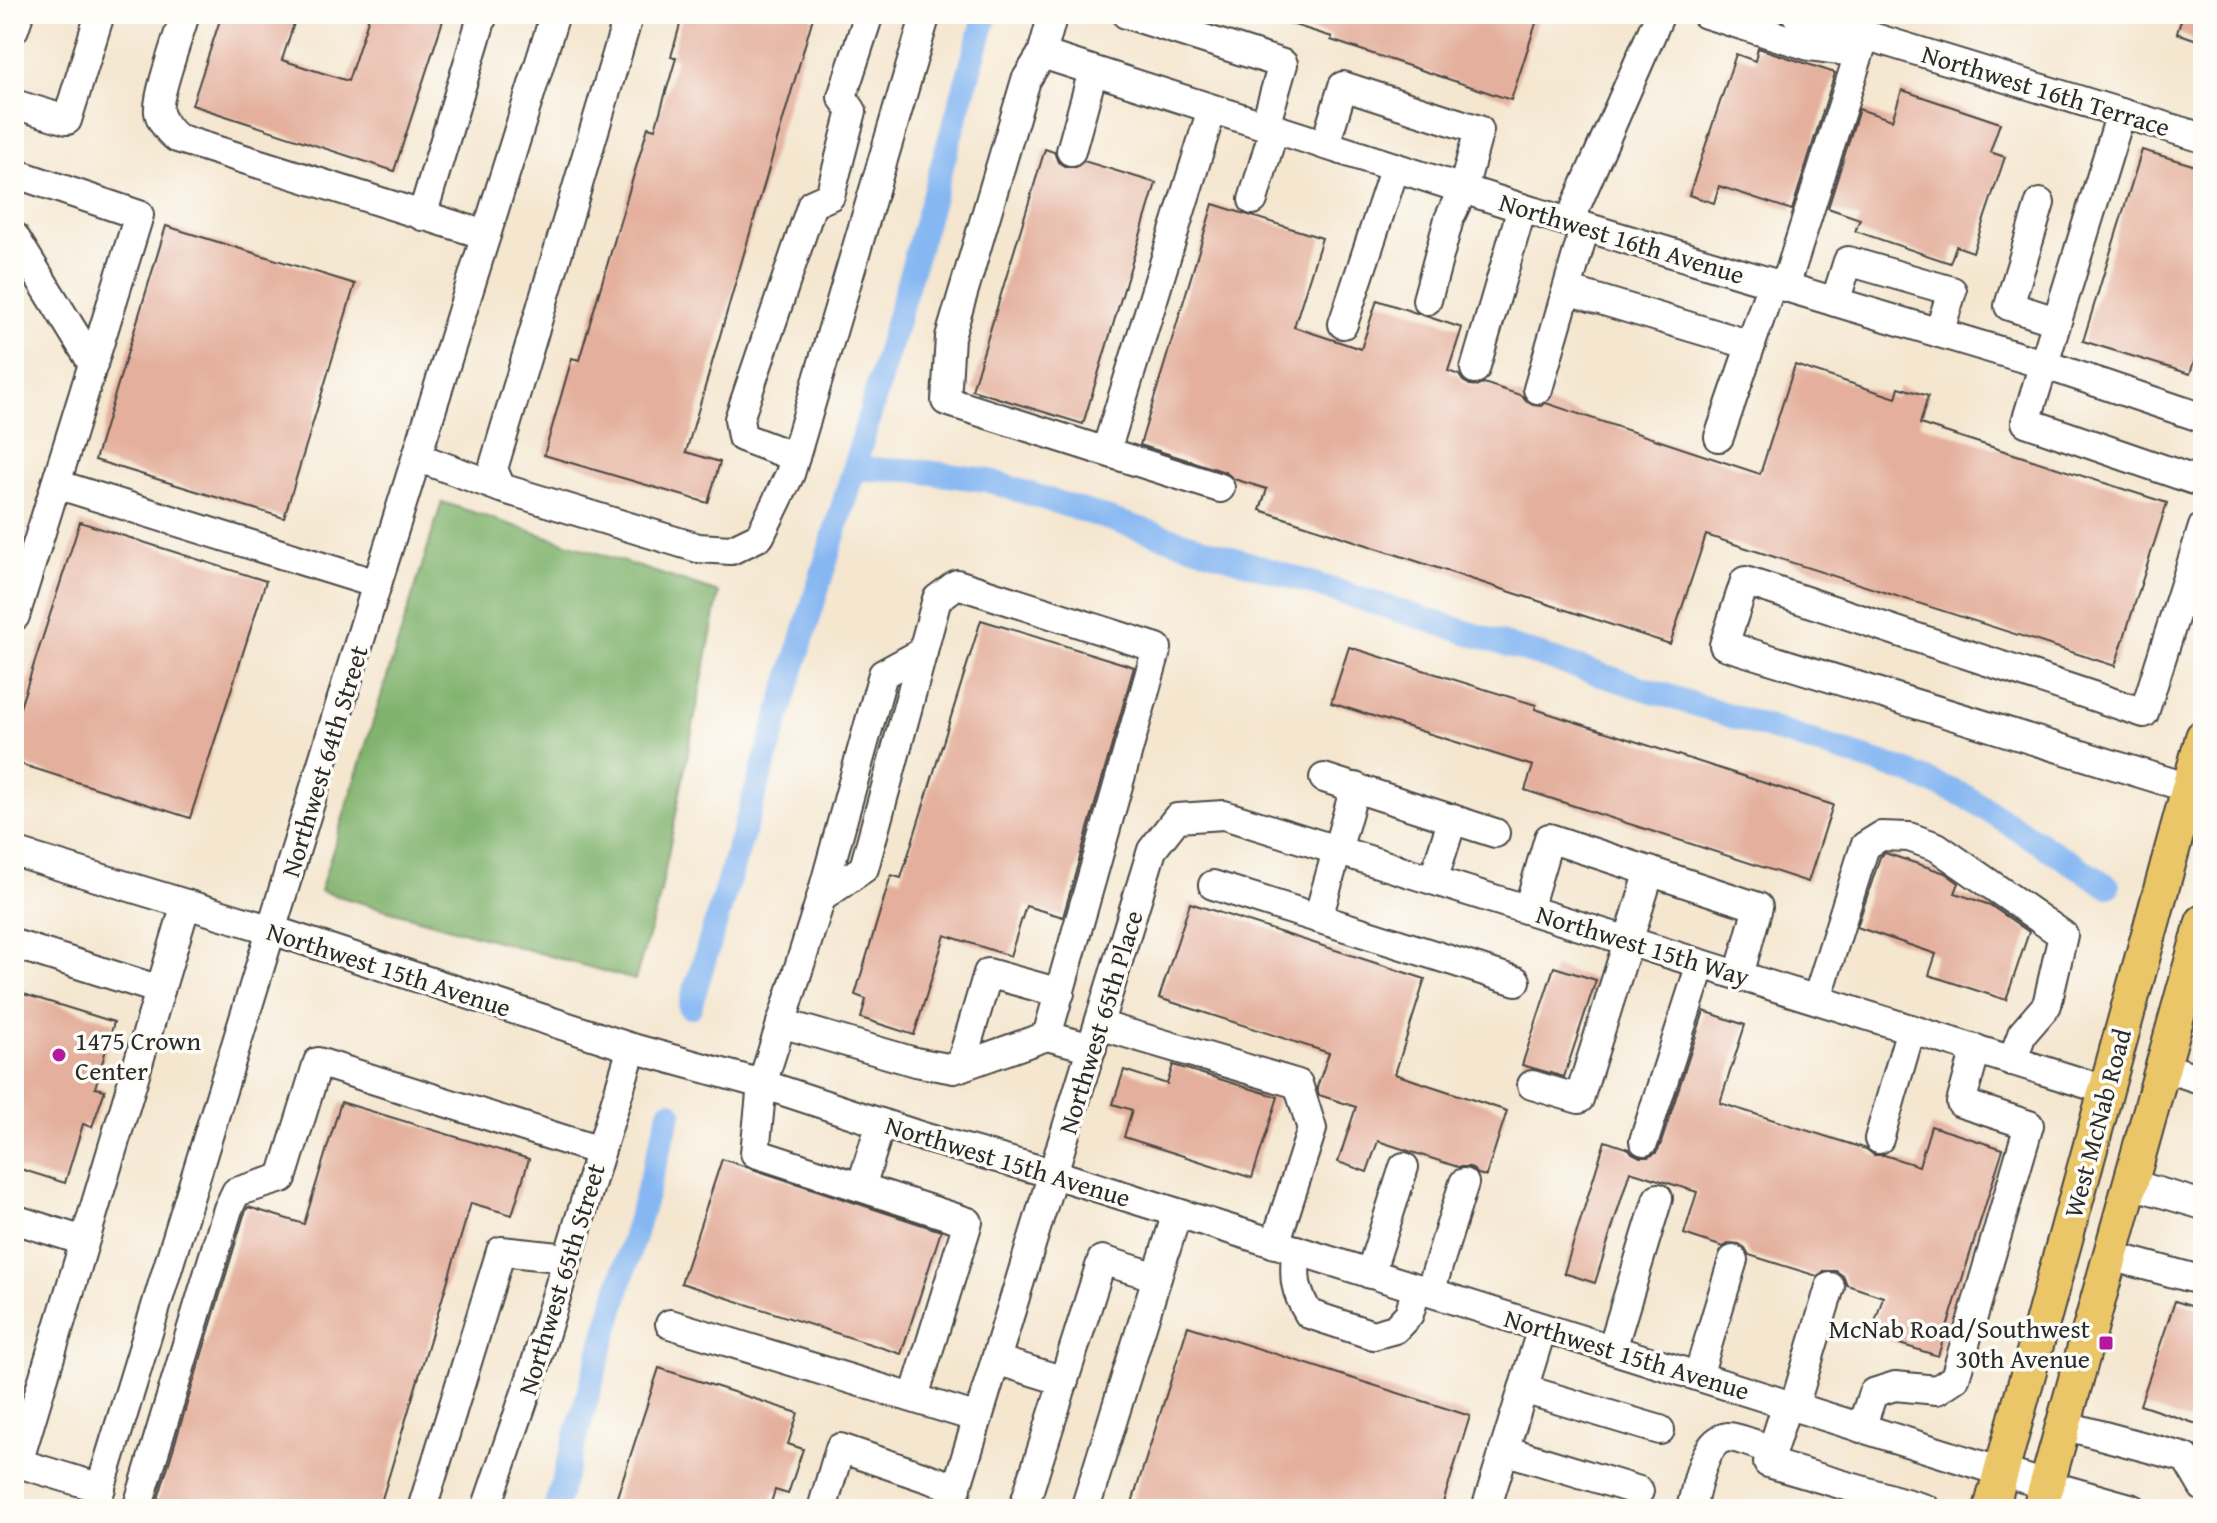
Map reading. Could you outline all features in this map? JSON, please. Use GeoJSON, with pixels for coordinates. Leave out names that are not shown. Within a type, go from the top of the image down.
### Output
{"type":"FeatureCollection","features":[{"type":"Feature","properties":{"kind":"main road","name":"West McNab Road"},"geometry":{"type":"LineString","coordinates":[[1991,1509],[2203,737]]}},
{"type":"Feature","properties":{"kind":"main road","name":"West McNab Road"},"geometry":{"type":"LineString","coordinates":[[2043,1496],[2202,927]]}},
{"type":"Feature","properties":{"kind":"street"},"geometry":{"type":"LineString","coordinates":[[14,29],[19,14]]}},
{"type":"Feature","properties":{"kind":"street"},"geometry":{"type":"LineString","coordinates":[[14,104],[67,120],[100,14]]}},
{"type":"Feature","properties":{"kind":"street"},"geometry":{"type":"LineString","coordinates":[[185,14],[162,90],[159,112],[170,133],[177,138],[486,235]]}},
{"type":"Feature","properties":{"kind":"street"},"geometry":{"type":"LineString","coordinates":[[422,216],[483,14]]}},
{"type":"Feature","properties":{"kind":"street","name":"Northwest 64th Street"},"geometry":{"type":"LineString","coordinates":[[97,1499],[555,14]]}},
{"type":"Feature","properties":{"kind":"street"},"geometry":{"type":"LineString","coordinates":[[501,488],[493,469],[629,14]]}},
{"type":"Feature","properties":{"kind":"street"},"geometry":{"type":"LineString","coordinates":[[795,457],[742,437],[739,419],[812,204],[830,196],[852,111],[842,97],[869,14]]}},
{"type":"Feature","properties":{"kind":"street"},"geometry":{"type":"LineString","coordinates":[[417,457],[501,488],[698,548],[731,550],[760,536],[790,474],[926,14]]}},
{"type":"Feature","properties":{"kind":"street"},"geometry":{"type":"LineString","coordinates":[[1053,14],[1042,54],[1026,80],[950,337],[946,401],[1220,488]]}},
{"type":"Feature","properties":{"kind":"street"},"geometry":{"type":"LineString","coordinates":[[1126,14],[1283,64],[1253,200]]}},
{"type":"Feature","properties":{"kind":"street"},"geometry":{"type":"LineString","coordinates":[[1538,389],[1567,290],[1577,225],[1660,14]]}},
{"type":"Feature","properties":{"kind":"street"},"geometry":{"type":"LineString","coordinates":[[1706,14],[1809,46],[1862,44],[1779,285],[1751,345],[1719,437]]}},
{"type":"Feature","properties":{"kind":"street","name":"Northwest 16th Terrace"},"geometry":{"type":"LineString","coordinates":[[1796,14],[1862,44],[2203,138]]}},
{"type":"Feature","properties":{"kind":"street","name":"Northwest 16th Avenue"},"geometry":{"type":"LineString","coordinates":[[1042,54],[1522,208],[2043,364],[2203,418]]}},
{"type":"Feature","properties":{"kind":"street"},"geometry":{"type":"LineString","coordinates":[[1071,151],[1093,71]]}},
{"type":"Feature","properties":{"kind":"street"},"geometry":{"type":"LineString","coordinates":[[1325,145],[1343,86],[1479,130],[1463,189],[1449,219],[1427,300]]}},
{"type":"Feature","properties":{"kind":"street"},"geometry":{"type":"LineString","coordinates":[[1106,451],[1212,109]]}},
{"type":"Feature","properties":{"kind":"street"},"geometry":{"type":"LineString","coordinates":[[2121,113],[2026,422],[2203,483]]}},
{"type":"Feature","properties":{"kind":"street"},"geometry":{"type":"LineString","coordinates":[[1343,324],[1395,167]]}},
{"type":"Feature","properties":{"kind":"street"},"geometry":{"type":"LineString","coordinates":[[14,173],[139,215],[14,618]]}},
{"type":"Feature","properties":{"kind":"street"},"geometry":{"type":"LineString","coordinates":[[2040,203],[2009,306],[2056,321]]}},
{"type":"Feature","properties":{"kind":"street"},"geometry":{"type":"LineString","coordinates":[[1475,369],[1522,208]]}},
{"type":"Feature","properties":{"kind":"street"},"geometry":{"type":"LineString","coordinates":[[14,236],[93,364]]}},
{"type":"Feature","properties":{"kind":"street"},"geometry":{"type":"LineString","coordinates":[[1835,302],[1848,261],[1952,291],[1939,333]]}},
{"type":"Feature","properties":{"kind":"street"},"geometry":{"type":"LineString","coordinates":[[1567,290],[1751,345]]}},
{"type":"Feature","properties":{"kind":"street"},"geometry":{"type":"LineString","coordinates":[[56,484],[377,584]]}},
{"type":"Feature","properties":{"kind":"street"},"geometry":{"type":"LineString","coordinates":[[2189,788],[1724,645],[1745,581],[2144,713],[2203,527]]}},
{"type":"Feature","properties":{"kind":"street"},"geometry":{"type":"LineString","coordinates":[[914,1397],[968,1222],[755,1153],[762,1084],[821,898],[883,674],[923,652],[937,599],[957,584],[1157,648],[1047,1036]]}},
{"type":"Feature","properties":{"kind":"street"},"geometry":{"type":"LineString","coordinates":[[1324,778],[1495,833]]}},
{"type":"Feature","properties":{"kind":"street"},"geometry":{"type":"LineString","coordinates":[[1318,918],[1355,787]]}},
{"type":"Feature","properties":{"kind":"street","name":"Northwest 15th Way"},"geometry":{"type":"LineString","coordinates":[[1177,818],[1224,815],[2106,1090]]}},
{"type":"Feature","properties":{"kind":"street","name":"Northwest 65th Place"},"geometry":{"type":"LineString","coordinates":[[954,1498],[1152,850],[1177,818]]}},
{"type":"Feature","properties":{"kind":"street"},"geometry":{"type":"LineString","coordinates":[[1433,880],[1453,818]]}},
{"type":"Feature","properties":{"kind":"street"},"geometry":{"type":"LineString","coordinates":[[1817,999],[1865,846],[1881,836],[1909,837],[1937,847],[2063,935],[2047,1005],[2022,1034],[2012,1061]]}},
{"type":"Feature","properties":{"kind":"street"},"geometry":{"type":"LineString","coordinates":[[1528,909],[1549,838],[1758,907],[1739,975]]}},
{"type":"Feature","properties":{"kind":"street","name":"Northwest 15th Avenue"},"geometry":{"type":"LineString","coordinates":[[14,852],[272,930],[632,1048],[762,1084],[1054,1174],[2002,1472],[2043,1496],[2133,1509]]}},
{"type":"Feature","properties":{"kind":"street"},"geometry":{"type":"LineString","coordinates":[[1532,1085],[1579,1099],[1650,871]]}},
{"type":"Feature","properties":{"kind":"street"},"geometry":{"type":"LineString","coordinates":[[1213,885],[1516,981]]}},
{"type":"Feature","properties":{"kind":"street"},"geometry":{"type":"LineString","coordinates":[[97,1499],[18,1463],[186,904]]}},
{"type":"Feature","properties":{"kind":"street"},"geometry":{"type":"LineString","coordinates":[[14,944],[160,990]]}},
{"type":"Feature","properties":{"kind":"street"},"geometry":{"type":"LineString","coordinates":[[1644,1141],[1701,964]]}},
{"type":"Feature","properties":{"kind":"street"},"geometry":{"type":"LineString","coordinates":[[960,1067],[988,973],[1060,993]]}},
{"type":"Feature","properties":{"kind":"street"},"geometry":{"type":"LineString","coordinates":[[781,1023],[915,1062],[954,1069],[1047,1036],[1095,1036],[1298,1084],[1312,1129],[1286,1247],[1298,1297],[1309,1314],[1373,1335],[1395,1329],[1409,1314],[1423,1290],[1464,1183]]}},
{"type":"Feature","properties":{"kind":"street"},"geometry":{"type":"LineString","coordinates":[[1879,1139],[1911,1029]]}},
{"type":"Feature","properties":{"kind":"street","name":"Northwest 65th Street"},"geometry":{"type":"LineString","coordinates":[[486,1509],[525,1396],[632,1048]]}},
{"type":"Feature","properties":{"kind":"street"},"geometry":{"type":"LineString","coordinates":[[1861,1428],[1873,1393],[1895,1386],[1937,1390],[1955,1378],[2029,1125],[1961,1103],[1976,1049]]}},
{"type":"Feature","properties":{"kind":"street"},"geometry":{"type":"LineString","coordinates":[[195,1181],[236,1192],[282,1178],[318,1062],[600,1151]]}},
{"type":"Feature","properties":{"kind":"street"},"geometry":{"type":"LineString","coordinates":[[2163,1067],[2203,1080]]}},
{"type":"Feature","properties":{"kind":"street"},"geometry":{"type":"LineString","coordinates":[[861,1187],[881,1123]]}},
{"type":"Feature","properties":{"kind":"street"},"geometry":{"type":"LineString","coordinates":[[1370,1274],[1404,1167]]}},
{"type":"Feature","properties":{"kind":"street"},"geometry":{"type":"LineString","coordinates":[[2131,1184],[2203,1205]]}},
{"type":"Feature","properties":{"kind":"street"},"geometry":{"type":"LineString","coordinates":[[137,1509],[228,1209],[236,1192]]}},
{"type":"Feature","properties":{"kind":"street"},"geometry":{"type":"LineString","coordinates":[[1612,1349],[1658,1198]]}},
{"type":"Feature","properties":{"kind":"street"},"geometry":{"type":"LineString","coordinates":[[1085,1509],[1177,1213]]}},
{"type":"Feature","properties":{"kind":"street"},"geometry":{"type":"LineString","coordinates":[[14,1219],[84,1241]]}},
{"type":"Feature","properties":{"kind":"street"},"geometry":{"type":"LineString","coordinates":[[422,1509],[501,1251],[567,1258]]}},
{"type":"Feature","properties":{"kind":"street"},"geometry":{"type":"LineString","coordinates":[[2111,1256],[2200,1280]]}},
{"type":"Feature","properties":{"kind":"street"},"geometry":{"type":"LineString","coordinates":[[1023,1509],[1102,1260],[1157,1277]]}},
{"type":"Feature","properties":{"kind":"street"},"geometry":{"type":"LineString","coordinates":[[1698,1376],[1733,1260]]}},
{"type":"Feature","properties":{"kind":"street"},"geometry":{"type":"LineString","coordinates":[[1830,1287],[1768,1463],[1926,1509]]}},
{"type":"Feature","properties":{"kind":"street"},"geometry":{"type":"LineString","coordinates":[[670,1324],[978,1418]]}},
{"type":"Feature","properties":{"kind":"street"},"geometry":{"type":"LineString","coordinates":[[1486,1509],[1542,1328]]}},
{"type":"Feature","properties":{"kind":"street"},"geometry":{"type":"LineString","coordinates":[[996,1360],[1064,1381]]}},
{"type":"Feature","properties":{"kind":"street"},"geometry":{"type":"LineString","coordinates":[[1523,1389],[1660,1430]]}},
{"type":"Feature","properties":{"kind":"street"},"geometry":{"type":"LineString","coordinates":[[2063,1425],[2186,1458],[2203,1487]]}},
{"type":"Feature","properties":{"kind":"street"},"geometry":{"type":"LineString","coordinates":[[1691,1509],[1704,1460],[1715,1442],[1728,1437],[1772,1450]]}},
{"type":"Feature","properties":{"kind":"street"},"geometry":{"type":"LineString","coordinates":[[822,1509],[840,1448],[954,1498]]}},
{"type":"Feature","properties":{"kind":"street"},"geometry":{"type":"LineString","coordinates":[[1504,1450],[1639,1491]]}},
{"type":"Feature","properties":{"kind":"green space"},"geometry":{"type":"Polygon","coordinates":[[[442,502],[719,593],[660,896],[635,980],[320,891],[442,502]]]}},
{"type":"Feature","properties":{"kind":"building"},"geometry":{"type":"Polygon","coordinates":[[[222,14],[297,14],[282,60],[348,81],[370,14],[445,14],[394,171],[192,105],[222,14]]]}},
{"type":"Feature","properties":{"kind":"building"},"geometry":{"type":"Polygon","coordinates":[[[683,14],[814,14],[686,452],[720,462],[708,503],[544,455],[572,358],[579,360],[648,127],[655,129],[676,58],[671,57],[683,14]]]}},
{"type":"Feature","properties":{"kind":"building"},"geometry":{"type":"Polygon","coordinates":[[[1272,14],[1539,14],[1511,100],[1331,40],[1332,37],[1272,18],[1272,14]]]}},
{"type":"Feature","properties":{"kind":"building"},"geometry":{"type":"Polygon","coordinates":[[[2183,14],[2203,14],[2203,42],[2177,33],[2183,14]]]}},
{"type":"Feature","properties":{"kind":"building"},"geometry":{"type":"Polygon","coordinates":[[[1758,48],[1835,73],[1792,210],[1719,186],[1714,203],[1689,195],[1736,54],[1755,61],[1758,48]]]}},
{"type":"Feature","properties":{"kind":"building"},"geometry":{"type":"Polygon","coordinates":[[[1902,90],[2000,123],[1990,152],[2005,157],[1973,252],[1956,246],[1950,263],[1855,231],[1860,219],[1828,208],[1859,109],[1892,120],[1902,90]]]}},
{"type":"Feature","properties":{"kind":"building"},"geometry":{"type":"Polygon","coordinates":[[[1045,149],[1054,152],[1058,162],[1066,167],[1076,167],[1084,161],[1156,183],[1083,424],[972,390],[1045,149]]]}},
{"type":"Feature","properties":{"kind":"building"},"geometry":{"type":"Polygon","coordinates":[[[2142,150],[2203,168],[2203,333],[2190,374],[2083,341],[2142,150]]]}},
{"type":"Feature","properties":{"kind":"building"},"geometry":{"type":"Polygon","coordinates":[[[1213,204],[1322,238],[1294,327],[1361,349],[1377,300],[1462,328],[1448,371],[1459,375],[1470,385],[1484,383],[1523,396],[1533,405],[1546,403],[1760,474],[1795,365],[1896,398],[1899,387],[1928,396],[1920,424],[2167,503],[2115,666],[1706,535],[1670,644],[1260,510],[1267,489],[1140,445],[1213,204]]]}},
{"type":"Feature","properties":{"kind":"building"},"geometry":{"type":"Polygon","coordinates":[[[166,226],[355,284],[284,518],[95,460],[166,226]]]}},
{"type":"Feature","properties":{"kind":"building"},"geometry":{"type":"Polygon","coordinates":[[[80,522],[266,581],[190,818],[14,762],[14,726],[80,522]]]}},
{"type":"Feature","properties":{"kind":"building"},"geometry":{"type":"Polygon","coordinates":[[[981,620],[1134,667],[1063,917],[1026,906],[1010,956],[945,935],[914,1035],[861,1018],[866,999],[855,995],[891,875],[901,878],[981,620]]]}},
{"type":"Feature","properties":{"kind":"building"},"geometry":{"type":"Polygon","coordinates":[[[1349,647],[1536,705],[1535,709],[1833,805],[1808,882],[1525,790],[1533,766],[1331,703],[1349,647]]]}},
{"type":"Feature","properties":{"kind":"building"},"geometry":{"type":"Polygon","coordinates":[[[1885,853],[1945,873],[1959,883],[1955,893],[1990,905],[2029,932],[2006,1000],[1929,975],[1936,954],[1857,927],[1880,857],[1885,853]]]}},
{"type":"Feature","properties":{"kind":"building"},"geometry":{"type":"Polygon","coordinates":[[[1190,903],[1425,979],[1395,1074],[1507,1111],[1486,1176],[1470,1167],[1458,1167],[1378,1141],[1367,1172],[1338,1162],[1356,1107],[1319,1095],[1317,1087],[1329,1053],[1159,998],[1190,903]]]}},
{"type":"Feature","properties":{"kind":"building"},"geometry":{"type":"Polygon","coordinates":[[[1554,967],[1596,980],[1564,1077],[1522,1065],[1554,967]]]}},
{"type":"Feature","properties":{"kind":"building","name":"1475 Crown Center"},"geometry":{"type":"Polygon","coordinates":[[[14,991],[114,1022],[95,1088],[105,1090],[92,1127],[83,1124],[65,1183],[14,1167],[14,991]]]}},
{"type":"Feature","properties":{"kind":"building"},"geometry":{"type":"Polygon","coordinates":[[[1704,1011],[1745,1025],[1720,1103],[1866,1149],[1874,1155],[1919,1166],[1931,1126],[2003,1149],[1938,1356],[1871,1335],[1883,1297],[1847,1285],[1843,1276],[1836,1271],[1825,1271],[1817,1276],[1749,1255],[1739,1244],[1730,1243],[1723,1247],[1684,1234],[1697,1192],[1630,1171],[1595,1283],[1564,1273],[1605,1141],[1629,1149],[1640,1157],[1656,1153],[1704,1011]]]}},
{"type":"Feature","properties":{"kind":"building"},"geometry":{"type":"Polygon","coordinates":[[[1173,1065],[1278,1097],[1252,1178],[1124,1137],[1132,1110],[1113,1104],[1124,1070],[1167,1084],[1173,1065]]]}},
{"type":"Feature","properties":{"kind":"building"},"geometry":{"type":"Polygon","coordinates":[[[341,1102],[529,1159],[512,1215],[471,1203],[379,1509],[155,1509],[244,1215],[248,1207],[304,1224],[341,1102]]]}},
{"type":"Feature","properties":{"kind":"building"},"geometry":{"type":"Polygon","coordinates":[[[722,1159],[941,1231],[901,1354],[681,1283],[722,1159]]]}},
{"type":"Feature","properties":{"kind":"building"},"geometry":{"type":"Polygon","coordinates":[[[2175,1301],[2203,1310],[2203,1426],[2140,1405],[2175,1301]]]}},
{"type":"Feature","properties":{"kind":"building"},"geometry":{"type":"Polygon","coordinates":[[[1188,1326],[1470,1416],[1441,1509],[1130,1509],[1188,1326]]]}},
{"type":"Feature","properties":{"kind":"building"},"geometry":{"type":"Polygon","coordinates":[[[659,1368],[798,1413],[788,1444],[803,1449],[788,1494],[775,1490],[769,1509],[613,1509],[659,1368]]]}},
{"type":"Feature","properties":{"kind":"waterway"},"geometry":{"type":"LineString","coordinates":[[690,1007],[854,469],[986,14]]}},
{"type":"Feature","properties":{"kind":"waterway"},"geometry":{"type":"LineString","coordinates":[[854,469],[911,470],[986,480],[1908,772],[1965,796],[2108,886]]}},
{"type":"Feature","properties":{"kind":"waterway"},"geometry":{"type":"LineString","coordinates":[[555,1509],[670,1112]]}},
{"type":"Feature","properties":{"kind":"place","name":"1475 Crown Center"},"geometry":{"type":"Point","coordinates":[59,1055]}},
{"type":"Feature","properties":{"kind":"place","name":"McNab Road/Southwest 30th Avenue"},"geometry":{"type":"Point","coordinates":[2106,1343]}}]}
